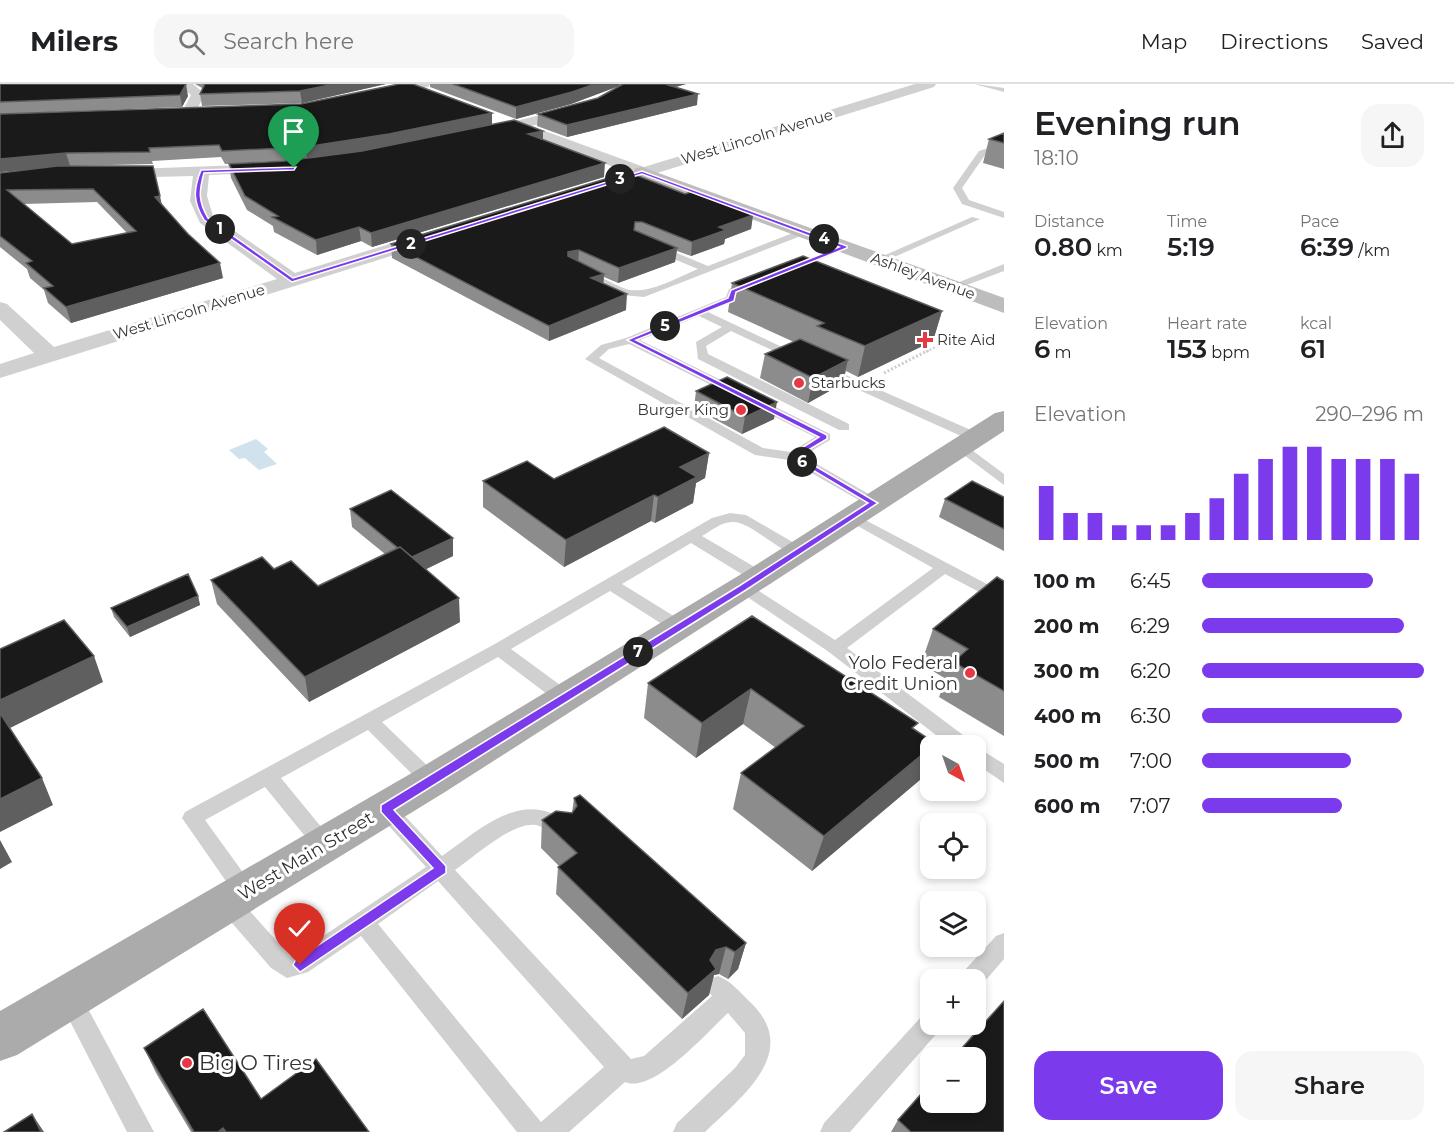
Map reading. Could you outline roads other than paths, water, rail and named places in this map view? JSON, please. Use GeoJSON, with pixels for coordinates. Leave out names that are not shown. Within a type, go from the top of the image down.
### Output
{"type":"FeatureCollection","features":[{"type":"Feature","properties":{"kind":"main road","name":"West Main Street"},"geometry":{"type":"LineString","coordinates":[[0,1038],[386,809],[751,583],[988,431]]}},
{"type":"Feature","properties":{"kind":"street"},"geometry":{"type":"LineString","coordinates":[[185,84],[198,94],[189,112]]}},
{"type":"Feature","properties":{"kind":"street","name":"West Lincoln Avenue"},"geometry":{"type":"LineString","coordinates":[[589,189],[929,84]]}},
{"type":"Feature","properties":{"kind":"street"},"geometry":{"type":"LineString","coordinates":[[360,98],[417,87]]}},
{"type":"Feature","properties":{"kind":"street"},"geometry":{"type":"LineString","coordinates":[[465,139],[597,103]]}},
{"type":"Feature","properties":{"kind":"street","name":"Ashley Avenue"},"geometry":{"type":"LineString","coordinates":[[494,118],[1004,306]]}},
{"type":"Feature","properties":{"kind":"street"},"geometry":{"type":"LineString","coordinates":[[92,173],[285,168]]}},
{"type":"Feature","properties":{"kind":"street"},"geometry":{"type":"LineString","coordinates":[[202,171],[196,193],[198,206],[206,219],[292,280]]}},
{"type":"Feature","properties":{"kind":"street","name":"West Lincoln Avenue"},"geometry":{"type":"LineString","coordinates":[[0,371],[452,231]]}},
{"type":"Feature","properties":{"kind":"street"},"geometry":{"type":"LineString","coordinates":[[0,308],[50,355]]}},
{"type":"Feature","properties":{"kind":"lane"},"geometry":{"type":"LineString","coordinates":[[980,84],[1004,90]]}},
{"type":"Feature","properties":{"kind":"lane"},"geometry":{"type":"LineString","coordinates":[[1004,145],[982,153],[957,188],[965,202],[1004,215]]}},
{"type":"Feature","properties":{"kind":"lane"},"geometry":{"type":"LineString","coordinates":[[879,260],[975,219]]}},
{"type":"Feature","properties":{"kind":"lane"},"geometry":{"type":"LineString","coordinates":[[573,269],[626,293],[644,294],[803,232]]}},
{"type":"Feature","properties":{"kind":"lane"},"geometry":{"type":"LineString","coordinates":[[647,244],[707,270]]}},
{"type":"Feature","properties":{"kind":"lane"},"geometry":{"type":"LineString","coordinates":[[781,272],[845,247]]}},
{"type":"Feature","properties":{"kind":"lane"},"geometry":{"type":"LineString","coordinates":[[952,287],[1004,267]]}},
{"type":"Feature","properties":{"kind":"lane"},"geometry":{"type":"LineString","coordinates":[[987,273],[1004,280]]}},
{"type":"Feature","properties":{"kind":"lane"},"geometry":{"type":"LineString","coordinates":[[752,284],[733,291],[731,299],[630,340],[605,347],[591,359],[760,452],[793,456],[863,510],[944,567],[1004,600]]}},
{"type":"Feature","properties":{"kind":"lane"},"geometry":{"type":"LineString","coordinates":[[699,312],[988,431],[1004,481]]}},
{"type":"Feature","properties":{"kind":"lane"},"geometry":{"type":"LineString","coordinates":[[730,326],[700,344],[702,356],[844,426]]}},
{"type":"Feature","properties":{"kind":"lane"},"geometry":{"type":"LineString","coordinates":[[630,340],[825,437],[793,456]]}},
{"type":"Feature","properties":{"kind":"lane"},"geometry":{"type":"LineString","coordinates":[[563,832],[543,817],[523,816],[505,824],[300,965],[287,967],[262,944],[192,818],[499,649],[717,521],[730,517],[741,518],[800,550]]}},
{"type":"Feature","properties":{"kind":"lane"},"geometry":{"type":"LineString","coordinates":[[691,536],[950,735]]}},
{"type":"Feature","properties":{"kind":"lane"},"geometry":{"type":"LineString","coordinates":[[835,648],[944,567]]}},
{"type":"Feature","properties":{"kind":"lane"},"geometry":{"type":"LineString","coordinates":[[610,583],[679,627]]}},
{"type":"Feature","properties":{"kind":"lane"},"geometry":{"type":"LineString","coordinates":[[499,649],[565,698]]}},
{"type":"Feature","properties":{"kind":"lane"},"geometry":{"type":"LineString","coordinates":[[369,720],[431,781]]}},
{"type":"Feature","properties":{"kind":"lane"},"geometry":{"type":"LineString","coordinates":[[986,761],[1004,775]]}},
{"type":"Feature","properties":{"kind":"lane"},"geometry":{"type":"LineString","coordinates":[[268,776],[324,845]]}},
{"type":"Feature","properties":{"kind":"lane"},"geometry":{"type":"LineString","coordinates":[[386,809],[622,1068],[631,1072],[651,1067],[723,992],[757,1029],[757,1059],[744,1077],[686,1132]]}},
{"type":"Feature","properties":{"kind":"lane"},"geometry":{"type":"LineString","coordinates":[[363,922],[533,1132]]}},
{"type":"Feature","properties":{"kind":"lane"},"geometry":{"type":"LineString","coordinates":[[981,969],[1004,943]]}},
{"type":"Feature","properties":{"kind":"lane"},"geometry":{"type":"LineString","coordinates":[[69,997],[141,1132]]}},
{"type":"Feature","properties":{"kind":"lane"},"geometry":{"type":"LineString","coordinates":[[832,1132],[920,1035]]}},
{"type":"Feature","properties":{"kind":"lane"},"geometry":{"type":"LineString","coordinates":[[549,1132],[622,1068]]}},
{"type":"Feature","properties":{"kind":"water"},"geometry":{"type":"Polygon","coordinates":[[[256,439],[268,449],[264,452],[277,464],[259,470],[245,458],[239,459],[229,450],[256,439]]]}},
{"type":"Feature","properties":{"kind":"place","name":"Rite Aid"},"geometry":{"type":"Point","coordinates":[925,340]}},
{"type":"Feature","properties":{"kind":"place","name":"Starbucks"},"geometry":{"type":"Point","coordinates":[799,383]}},
{"type":"Feature","properties":{"kind":"place","name":"Burger King"},"geometry":{"type":"Point","coordinates":[741,410]}},
{"type":"Feature","properties":{"kind":"place","name":"Yolo Federal Credit Union"},"geometry":{"type":"Point","coordinates":[970,673]}},
{"type":"Feature","properties":{"kind":"place","name":"Big O Tires"},"geometry":{"type":"Point","coordinates":[187,1063]}}]}
